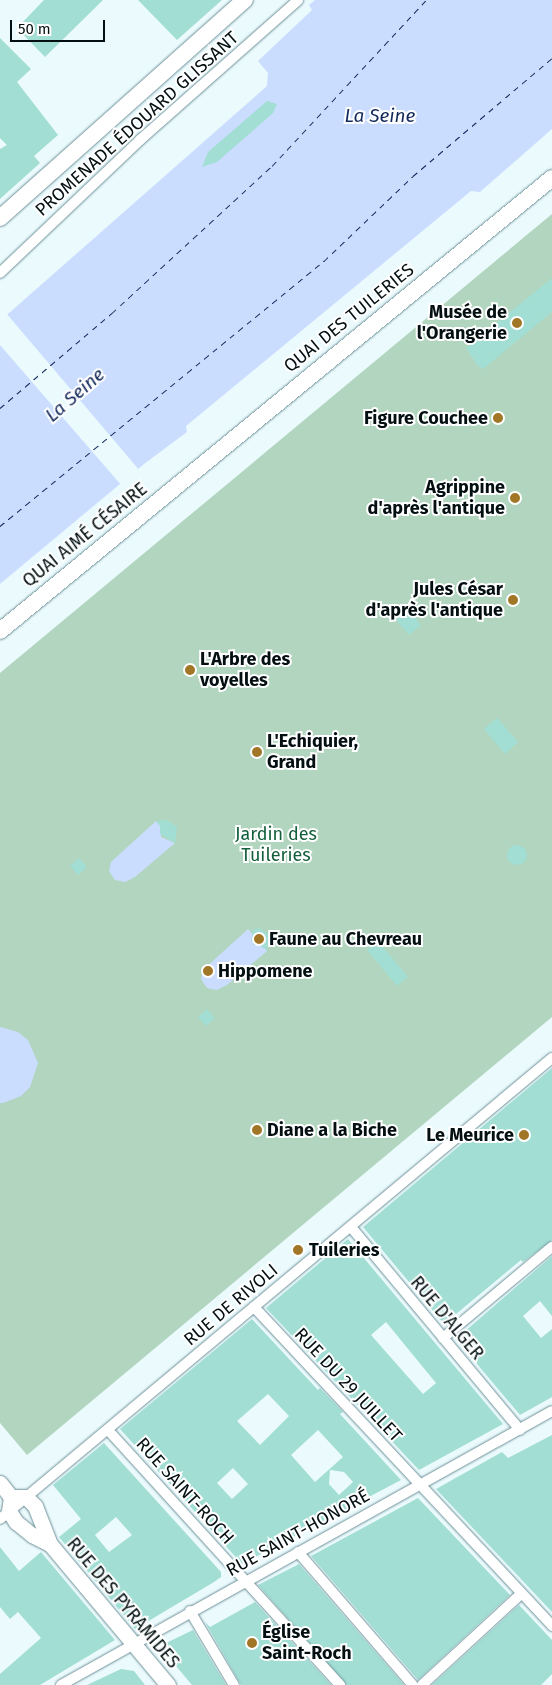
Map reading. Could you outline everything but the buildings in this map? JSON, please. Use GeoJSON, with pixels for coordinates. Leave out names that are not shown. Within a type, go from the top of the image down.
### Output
{"type":"FeatureCollection","features":[{"type":"Feature","properties":{"kind":"main road"},"geometry":{"type":"LineString","coordinates":[[0,218],[245,0]]}},
{"type":"Feature","properties":{"kind":"main road","name":"QUAI DES TUILERIES"},"geometry":{"type":"LineString","coordinates":[[172,489],[551,179]]}},
{"type":"Feature","properties":{"kind":"main road","name":"QUAI AIMÉ CÉSAIRE"},"geometry":{"type":"LineString","coordinates":[[0,631],[172,489]]}},
{"type":"Feature","properties":{"kind":"main road"},"geometry":{"type":"LineString","coordinates":[[0,1483],[12,1506],[32,1535],[50,1544]]}},
{"type":"Feature","properties":{"kind":"main road"},"geometry":{"type":"LineString","coordinates":[[12,1506],[41,1518],[50,1544]]}},
{"type":"Feature","properties":{"kind":"main road","name":"RUE DES PYRAMIDES"},"geometry":{"type":"LineString","coordinates":[[50,1544],[168,1685]]}},
{"type":"Feature","properties":{"kind":"street","name":"PROMENADE ÉDOUARD GLISSANT"},"geometry":{"type":"LineString","coordinates":[[0,273],[140,140],[298,0]]}},
{"type":"Feature","properties":{"kind":"street","name":"RUE DE RIVOLI"},"geometry":{"type":"LineString","coordinates":[[12,1506],[108,1430],[552,1058]]}},
{"type":"Feature","properties":{"kind":"street","name":"RUE D'ALGER"},"geometry":{"type":"LineString","coordinates":[[350,1227],[520,1430]]}},
{"type":"Feature","properties":{"kind":"street"},"geometry":{"type":"LineString","coordinates":[[443,1338],[552,1247]]}},
{"type":"Feature","properties":{"kind":"street","name":"RUE DU 29 JUILLET"},"geometry":{"type":"LineString","coordinates":[[254,1307],[552,1626]]}},
{"type":"Feature","properties":{"kind":"street","name":"RUE SAINT-HONORÉ"},"geometry":{"type":"LineString","coordinates":[[61,1685],[244,1580],[552,1411]]}},
{"type":"Feature","properties":{"kind":"street","name":"RUE SAINT-ROCH"},"geometry":{"type":"LineString","coordinates":[[108,1430],[340,1685]]}},
{"type":"Feature","properties":{"kind":"street"},"geometry":{"type":"LineString","coordinates":[[298,1552],[413,1685]]}},
{"type":"Feature","properties":{"kind":"street"},"geometry":{"type":"LineString","coordinates":[[422,1685],[521,1594]]}},
{"type":"Feature","properties":{"kind":"street"},"geometry":{"type":"LineString","coordinates":[[190,1611],[234,1685]]}},
{"type":"Feature","properties":{"kind":"green space","name":"Jardin des Tuileries"},"geometry":{"type":"Polygon","coordinates":[[[552,214],[552,1017],[27,1455],[0,1423],[0,673],[552,214]]]}},
{"type":"Feature","properties":{"kind":"water","name":"La Seine"},"geometry":{"type":"Polygon","coordinates":[[[315,0],[552,0],[552,129],[480,192],[471,191],[186,426],[187,432],[144,464],[0,584],[0,321],[267,86],[268,73],[258,61],[312,10],[309,5],[315,0]]]}},
{"type":"Feature","properties":{"kind":"water"},"geometry":{"type":"Polygon","coordinates":[[[156,821],[161,827],[161,837],[175,843],[135,877],[125,882],[115,880],[109,871],[111,862],[156,821]]]}},
{"type":"Feature","properties":{"kind":"water"},"geometry":{"type":"Polygon","coordinates":[[[248,929],[253,935],[253,945],[262,945],[267,951],[227,985],[217,990],[207,988],[201,979],[203,970],[248,929]]]}},
{"type":"Feature","properties":{"kind":"water"},"geometry":{"type":"Polygon","coordinates":[[[0,1027],[18,1032],[28,1040],[38,1063],[30,1087],[21,1096],[3,1103],[0,1103],[0,1027]]]}},
{"type":"Feature","properties":{"kind":"pier"},"geometry":{"type":"Polygon","coordinates":[[[6,313],[140,471],[122,486],[0,345],[0,318],[6,313]]]}},
{"type":"Feature","properties":{"kind":"ferry route"},"geometry":{"type":"LineString","coordinates":[[0,408],[112,313],[272,166],[426,0]]}},
{"type":"Feature","properties":{"kind":"ferry route"},"geometry":{"type":"LineString","coordinates":[[0,526],[324,261],[413,176],[552,58]]}},
{"type":"Feature","properties":{"kind":"place","name":"Musée de l'Orangerie"},"geometry":{"type":"Point","coordinates":[517,323]}},
{"type":"Feature","properties":{"kind":"place","name":"Figure Couchee"},"geometry":{"type":"Point","coordinates":[498,418]}},
{"type":"Feature","properties":{"kind":"place","name":"Agrippine d'après l'antique"},"geometry":{"type":"Point","coordinates":[515,498]}},
{"type":"Feature","properties":{"kind":"place","name":"Jules César d'après l'antique"},"geometry":{"type":"Point","coordinates":[513,600]}},
{"type":"Feature","properties":{"kind":"place","name":"L'Arbre des voyelles"},"geometry":{"type":"Point","coordinates":[190,670]}},
{"type":"Feature","properties":{"kind":"place","name":"L'Echiquier, Grand"},"geometry":{"type":"Point","coordinates":[257,752]}},
{"type":"Feature","properties":{"kind":"place","name":"Faune au Chevreau"},"geometry":{"type":"Point","coordinates":[259,939]}},
{"type":"Feature","properties":{"kind":"place","name":"Hippomene"},"geometry":{"type":"Point","coordinates":[208,971]}},
{"type":"Feature","properties":{"kind":"place","name":"Diane a la Biche"},"geometry":{"type":"Point","coordinates":[257,1130]}},
{"type":"Feature","properties":{"kind":"place","name":"Le Meurice"},"geometry":{"type":"Point","coordinates":[524,1135]}},
{"type":"Feature","properties":{"kind":"place","name":"Tuileries"},"geometry":{"type":"Point","coordinates":[298,1250]}},
{"type":"Feature","properties":{"kind":"place","name":"Église Saint-Roch"},"geometry":{"type":"Point","coordinates":[252,1643]}}]}
